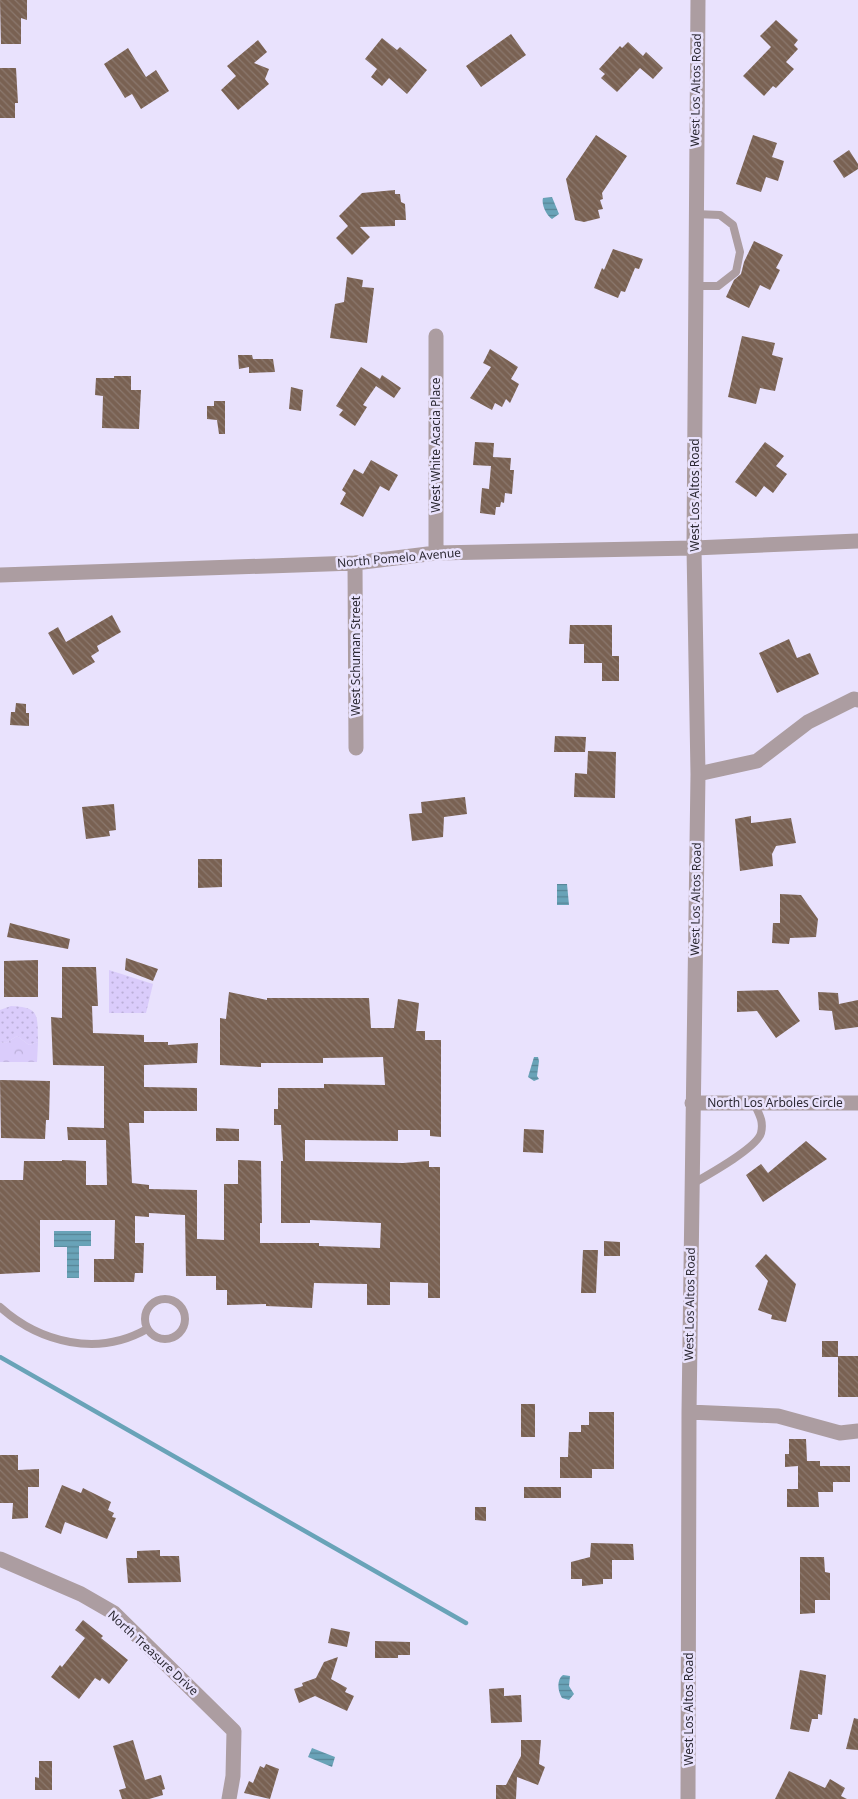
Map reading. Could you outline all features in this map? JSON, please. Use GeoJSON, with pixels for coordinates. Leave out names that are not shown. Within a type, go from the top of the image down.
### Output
{"type":"FeatureCollection","features":[{"type":"Feature","properties":{"kind":"street","name":"West Los Altos Road"},"geometry":{"type":"LineString","coordinates":[[688,1799],[692,1103],[698,774],[694,548],[698,0]]}},
{"type":"Feature","properties":{"kind":"street","name":"West White Acacia Place"},"geometry":{"type":"LineString","coordinates":[[436,336],[436,553]]}},
{"type":"Feature","properties":{"kind":"street","name":"North Pomelo Avenue"},"geometry":{"type":"LineString","coordinates":[[0,576],[355,563],[436,553],[694,548],[858,541]]}},
{"type":"Feature","properties":{"kind":"street","name":"West Schuman Street"},"geometry":{"type":"LineString","coordinates":[[355,563],[356,748]]}},
{"type":"Feature","properties":{"kind":"street"},"geometry":{"type":"LineString","coordinates":[[698,774],[756,761],[808,722],[854,699],[858,700]]}},
{"type":"Feature","properties":{"kind":"street","name":"North Los Arboles Circle"},"geometry":{"type":"LineString","coordinates":[[692,1103],[858,1103]]}},
{"type":"Feature","properties":{"kind":"street"},"geometry":{"type":"LineString","coordinates":[[689,1412],[778,1416],[840,1433],[858,1431]]}},
{"type":"Feature","properties":{"kind":"street","name":"North Treasure Drive"},"geometry":{"type":"LineString","coordinates":[[0,1559],[81,1594],[114,1613],[234,1731],[233,1776],[229,1799]]}},
{"type":"Feature","properties":{"kind":"lane"},"geometry":{"type":"LineString","coordinates":[[695,214],[720,215],[733,225],[740,252],[736,272],[718,286],[695,286]]}},
{"type":"Feature","properties":{"kind":"lane"},"geometry":{"type":"LineString","coordinates":[[692,1184],[722,1167],[761,1135],[762,1119],[754,1103]]}},
{"type":"Feature","properties":{"kind":"lane"},"geometry":{"type":"LineString","coordinates":[[171,1299],[182,1307],[186,1320],[185,1326],[176,1336],[163,1339],[152,1334],[147,1329],[145,1315],[157,1300],[171,1299]]}},
{"type":"Feature","properties":{"kind":"lane"},"geometry":{"type":"LineString","coordinates":[[0,1307],[28,1328],[62,1341],[100,1344],[136,1336],[147,1329]]}},
{"type":"Feature","properties":{"kind":"green space"},"geometry":{"type":"Polygon","coordinates":[[[109,970],[153,984],[146,1013],[109,1013],[109,970]]]}},
{"type":"Feature","properties":{"kind":"green space"},"geometry":{"type":"Polygon","coordinates":[[[11,1006],[28,1008],[35,1015],[38,1026],[38,1042],[29,1045],[17,1036],[6,1043],[0,1042],[0,1010],[11,1006]]]}},
{"type":"Feature","properties":{"kind":"green space"},"geometry":{"type":"Polygon","coordinates":[[[17,1036],[29,1045],[38,1042],[37,1062],[0,1062],[0,1042],[6,1043],[17,1036]]]}},
{"type":"Feature","properties":{"kind":"water"},"geometry":{"type":"Polygon","coordinates":[[[552,197],[559,214],[552,219],[545,210],[543,198],[552,197]]]}},
{"type":"Feature","properties":{"kind":"water"},"geometry":{"type":"Polygon","coordinates":[[[557,884],[567,884],[569,905],[557,905],[557,884]]]}},
{"type":"Feature","properties":{"kind":"water"},"geometry":{"type":"Polygon","coordinates":[[[534,1057],[538,1057],[539,1061],[537,1076],[539,1079],[534,1081],[528,1077],[534,1057]]]}},
{"type":"Feature","properties":{"kind":"water"},"geometry":{"type":"Polygon","coordinates":[[[54,1231],[91,1231],[91,1246],[79,1246],[79,1278],[67,1278],[67,1247],[54,1247],[54,1231]]]}},
{"type":"Feature","properties":{"kind":"water"},"geometry":{"type":"Polygon","coordinates":[[[563,1675],[570,1676],[569,1686],[574,1694],[569,1700],[562,1698],[559,1693],[559,1680],[563,1675]]]}},
{"type":"Feature","properties":{"kind":"water"},"geometry":{"type":"Polygon","coordinates":[[[312,1748],[335,1757],[332,1767],[308,1757],[312,1748]]]}},
{"type":"Feature","properties":{"kind":"building"},"geometry":{"type":"Polygon","coordinates":[[[0,0],[27,0],[27,20],[21,18],[21,44],[1,44],[0,0]]]}},
{"type":"Feature","properties":{"kind":"building"},"geometry":{"type":"Polygon","coordinates":[[[776,20],[798,40],[794,45],[798,49],[786,62],[794,69],[776,88],[773,86],[764,96],[743,76],[771,47],[760,36],[776,20]]]}},
{"type":"Feature","properties":{"kind":"building"},"geometry":{"type":"Polygon","coordinates":[[[511,34],[526,55],[481,87],[466,66],[511,34]]]}},
{"type":"Feature","properties":{"kind":"building"},"geometry":{"type":"Polygon","coordinates":[[[382,38],[397,50],[400,47],[427,70],[407,94],[389,78],[382,86],[371,77],[377,69],[365,59],[382,38]]]}},
{"type":"Feature","properties":{"kind":"building"},"geometry":{"type":"Polygon","coordinates":[[[258,40],[267,52],[254,63],[269,69],[265,79],[269,84],[238,110],[221,90],[236,76],[227,66],[258,40]]]}},
{"type":"Feature","properties":{"kind":"building"},"geometry":{"type":"Polygon","coordinates":[[[628,42],[643,56],[646,52],[663,68],[653,79],[640,68],[617,92],[601,78],[605,74],[599,69],[620,46],[622,48],[628,42]]]}},
{"type":"Feature","properties":{"kind":"building"},"geometry":{"type":"Polygon","coordinates":[[[128,48],[146,77],[156,70],[169,91],[141,109],[132,94],[125,98],[104,64],[128,48]]]}},
{"type":"Feature","properties":{"kind":"building"},"geometry":{"type":"Polygon","coordinates":[[[0,68],[16,68],[18,103],[15,103],[15,118],[0,118],[0,68]]]}},
{"type":"Feature","properties":{"kind":"building"},"geometry":{"type":"Polygon","coordinates":[[[596,135],[627,156],[602,193],[603,199],[600,200],[603,209],[598,210],[600,218],[584,222],[575,220],[566,179],[596,135]]]}},
{"type":"Feature","properties":{"kind":"building"},"geometry":{"type":"Polygon","coordinates":[[[753,135],[777,143],[772,157],[784,161],[778,181],[766,177],[761,192],[736,184],[753,135]]]}},
{"type":"Feature","properties":{"kind":"building"},"geometry":{"type":"Polygon","coordinates":[[[849,150],[858,164],[858,169],[844,178],[833,161],[849,150]]]}},
{"type":"Feature","properties":{"kind":"building"},"geometry":{"type":"Polygon","coordinates":[[[395,190],[395,194],[400,194],[401,202],[405,204],[406,220],[395,220],[395,226],[360,227],[370,237],[352,255],[336,238],[348,226],[339,216],[362,193],[395,190]]]}},
{"type":"Feature","properties":{"kind":"building"},"geometry":{"type":"Polygon","coordinates":[[[754,241],[783,255],[776,268],[780,270],[770,290],[760,285],[749,308],[726,297],[734,280],[741,274],[744,262],[754,241]]]}},
{"type":"Feature","properties":{"kind":"building"},"geometry":{"type":"Polygon","coordinates":[[[613,249],[643,259],[639,269],[635,268],[625,292],[621,291],[618,298],[594,288],[602,268],[604,270],[613,249]]]}},
{"type":"Feature","properties":{"kind":"building"},"geometry":{"type":"Polygon","coordinates":[[[347,277],[363,280],[362,287],[374,288],[367,343],[330,338],[335,304],[344,302],[347,277]]]}},
{"type":"Feature","properties":{"kind":"building"},"geometry":{"type":"Polygon","coordinates":[[[742,336],[775,343],[772,355],[783,358],[775,391],[760,388],[756,404],[728,397],[742,336]]]}},
{"type":"Feature","properties":{"kind":"building"},"geometry":{"type":"Polygon","coordinates":[[[490,349],[518,367],[511,379],[519,384],[510,403],[506,399],[502,407],[495,403],[492,410],[470,398],[491,367],[483,363],[490,349]]]}},
{"type":"Feature","properties":{"kind":"building"},"geometry":{"type":"Polygon","coordinates":[[[238,355],[252,355],[253,359],[273,359],[275,372],[249,373],[249,367],[239,369],[238,355]]]}},
{"type":"Feature","properties":{"kind":"building"},"geometry":{"type":"Polygon","coordinates":[[[361,367],[380,379],[382,375],[401,388],[394,398],[376,386],[363,405],[367,407],[355,426],[339,415],[343,410],[336,406],[361,367]]]}},
{"type":"Feature","properties":{"kind":"building"},"geometry":{"type":"Polygon","coordinates":[[[114,376],[131,376],[131,390],[141,390],[139,429],[102,428],[103,396],[95,395],[96,378],[114,378],[114,376]]]}},
{"type":"Feature","properties":{"kind":"building"},"geometry":{"type":"Polygon","coordinates":[[[291,387],[303,390],[301,411],[289,409],[291,387]]]}},
{"type":"Feature","properties":{"kind":"building"},"geometry":{"type":"Polygon","coordinates":[[[214,401],[225,401],[225,434],[219,434],[217,420],[207,419],[207,406],[214,406],[214,401]]]}},
{"type":"Feature","properties":{"kind":"building"},"geometry":{"type":"Polygon","coordinates":[[[475,442],[494,443],[493,457],[511,458],[510,470],[514,470],[512,494],[505,493],[504,503],[501,502],[500,507],[496,507],[495,515],[480,513],[482,488],[489,489],[491,466],[473,465],[475,442]]]}},
{"type":"Feature","properties":{"kind":"building"},"geometry":{"type":"Polygon","coordinates":[[[765,442],[784,456],[776,466],[787,474],[773,493],[764,486],[756,497],[735,482],[765,442]]]}},
{"type":"Feature","properties":{"kind":"building"},"geometry":{"type":"Polygon","coordinates":[[[371,460],[398,475],[389,491],[380,486],[363,517],[340,504],[346,493],[342,490],[354,469],[363,474],[371,460]]]}},
{"type":"Feature","properties":{"kind":"building"},"geometry":{"type":"Polygon","coordinates":[[[112,615],[121,632],[97,646],[99,651],[91,656],[95,662],[73,675],[48,633],[58,627],[66,642],[112,615]]]}},
{"type":"Feature","properties":{"kind":"building"},"geometry":{"type":"Polygon","coordinates":[[[570,625],[612,625],[612,656],[619,656],[619,681],[602,681],[602,663],[584,663],[584,644],[569,644],[570,625]]]}},
{"type":"Feature","properties":{"kind":"building"},"geometry":{"type":"Polygon","coordinates":[[[789,639],[797,658],[810,653],[819,674],[777,693],[759,653],[789,639]]]}},
{"type":"Feature","properties":{"kind":"building"},"geometry":{"type":"Polygon","coordinates":[[[16,703],[26,704],[26,713],[29,713],[29,726],[10,725],[11,712],[15,712],[16,703]]]}},
{"type":"Feature","properties":{"kind":"building"},"geometry":{"type":"Polygon","coordinates":[[[555,736],[586,737],[585,752],[554,752],[555,736]]]}},
{"type":"Feature","properties":{"kind":"building"},"geometry":{"type":"Polygon","coordinates":[[[588,751],[616,752],[615,798],[574,797],[575,773],[587,774],[588,751]]]}},
{"type":"Feature","properties":{"kind":"building"},"geometry":{"type":"Polygon","coordinates":[[[465,797],[467,814],[444,817],[443,837],[412,841],[409,814],[422,813],[421,802],[465,797]]]}},
{"type":"Feature","properties":{"kind":"building"},"geometry":{"type":"Polygon","coordinates":[[[114,804],[116,830],[109,831],[110,836],[86,839],[82,807],[114,804]]]}},
{"type":"Feature","properties":{"kind":"building"},"geometry":{"type":"Polygon","coordinates":[[[751,816],[751,823],[791,818],[796,843],[776,846],[772,854],[773,866],[740,871],[735,819],[751,816]]]}},
{"type":"Feature","properties":{"kind":"building"},"geometry":{"type":"Polygon","coordinates":[[[198,859],[222,859],[222,887],[198,888],[198,859]]]}},
{"type":"Feature","properties":{"kind":"building"},"geometry":{"type":"Polygon","coordinates":[[[780,894],[801,895],[818,919],[816,937],[790,938],[789,944],[772,943],[773,923],[780,923],[780,894]]]}},
{"type":"Feature","properties":{"kind":"building"},"geometry":{"type":"Polygon","coordinates":[[[10,923],[70,939],[68,949],[7,937],[10,923]]]}},
{"type":"Feature","properties":{"kind":"building"},"geometry":{"type":"Polygon","coordinates":[[[126,958],[158,969],[153,981],[125,970],[126,958]]]}},
{"type":"Feature","properties":{"kind":"building"},"geometry":{"type":"Polygon","coordinates":[[[38,960],[38,997],[4,997],[4,961],[38,960]]]}},
{"type":"Feature","properties":{"kind":"building"},"geometry":{"type":"Polygon","coordinates":[[[62,967],[96,967],[98,1006],[92,1006],[93,1033],[144,1035],[144,1042],[168,1042],[168,1045],[198,1043],[197,1063],[144,1065],[144,1087],[197,1088],[197,1111],[144,1111],[144,1123],[129,1123],[132,1183],[149,1185],[149,1189],[197,1190],[197,1239],[224,1240],[224,1184],[238,1184],[238,1160],[261,1161],[262,1223],[260,1223],[260,1243],[319,1243],[319,1246],[380,1248],[381,1223],[310,1220],[310,1223],[281,1223],[281,1161],[283,1161],[281,1125],[274,1125],[274,1109],[278,1109],[278,1088],[324,1088],[324,1084],[385,1085],[383,1057],[323,1058],[323,1063],[261,1063],[261,1067],[220,1065],[220,1018],[226,1019],[229,992],[267,1000],[267,998],[369,998],[371,1028],[394,1028],[398,999],[419,1003],[416,1031],[425,1031],[425,1040],[441,1040],[441,1137],[430,1136],[430,1130],[398,1130],[398,1141],[305,1140],[305,1161],[403,1163],[429,1161],[429,1167],[440,1167],[440,1298],[428,1298],[428,1283],[390,1282],[390,1305],[367,1305],[367,1284],[314,1283],[312,1308],[266,1306],[266,1304],[227,1305],[227,1290],[216,1290],[216,1276],[186,1276],[185,1215],[149,1213],[149,1217],[135,1216],[135,1243],[144,1243],[143,1273],[135,1273],[134,1282],[94,1282],[94,1259],[114,1259],[115,1220],[40,1220],[40,1272],[0,1274],[0,1180],[23,1180],[24,1161],[86,1161],[86,1185],[107,1185],[106,1140],[68,1140],[67,1127],[104,1128],[104,1066],[53,1065],[51,1017],[62,1018],[62,967]]]}},
{"type":"Feature","properties":{"kind":"building"},"geometry":{"type":"Polygon","coordinates":[[[778,990],[800,1021],[776,1038],[757,1011],[737,1012],[737,991],[778,990]]]}},
{"type":"Feature","properties":{"kind":"building"},"geometry":{"type":"Polygon","coordinates":[[[818,992],[838,993],[839,1004],[858,1000],[858,1027],[835,1030],[832,1011],[819,1010],[818,992]]]}},
{"type":"Feature","properties":{"kind":"building"},"geometry":{"type":"Polygon","coordinates":[[[0,1080],[50,1081],[49,1120],[46,1120],[45,1139],[1,1138],[0,1080]]]}},
{"type":"Feature","properties":{"kind":"building"},"geometry":{"type":"Polygon","coordinates":[[[216,1128],[239,1129],[239,1141],[216,1141],[216,1128]]]}},
{"type":"Feature","properties":{"kind":"building"},"geometry":{"type":"Polygon","coordinates":[[[524,1129],[544,1130],[543,1153],[523,1152],[524,1129]]]}},
{"type":"Feature","properties":{"kind":"building"},"geometry":{"type":"Polygon","coordinates":[[[806,1141],[827,1159],[763,1202],[746,1175],[761,1164],[768,1173],[806,1141]]]}},
{"type":"Feature","properties":{"kind":"building"},"geometry":{"type":"Polygon","coordinates":[[[604,1241],[620,1242],[620,1256],[604,1256],[604,1241]]]}},
{"type":"Feature","properties":{"kind":"building"},"geometry":{"type":"Polygon","coordinates":[[[583,1250],[598,1250],[596,1293],[581,1293],[583,1250]]]}},
{"type":"Feature","properties":{"kind":"building"},"geometry":{"type":"Polygon","coordinates":[[[766,1254],[796,1284],[786,1322],[771,1319],[772,1315],[758,1310],[768,1281],[755,1266],[766,1254]]]}},
{"type":"Feature","properties":{"kind":"building"},"geometry":{"type":"Polygon","coordinates":[[[822,1341],[838,1341],[838,1356],[858,1356],[858,1397],[838,1397],[838,1357],[822,1357],[822,1341]]]}},
{"type":"Feature","properties":{"kind":"building"},"geometry":{"type":"Polygon","coordinates":[[[521,1404],[535,1404],[535,1437],[521,1437],[521,1404]]]}},
{"type":"Feature","properties":{"kind":"building"},"geometry":{"type":"Polygon","coordinates":[[[589,1412],[614,1412],[614,1469],[592,1469],[592,1478],[560,1478],[560,1457],[568,1457],[569,1432],[581,1432],[581,1425],[589,1425],[589,1412]]]}},
{"type":"Feature","properties":{"kind":"building"},"geometry":{"type":"Polygon","coordinates":[[[789,1439],[806,1439],[807,1461],[820,1461],[820,1466],[850,1466],[850,1482],[833,1482],[833,1492],[818,1492],[819,1507],[787,1507],[787,1489],[798,1489],[798,1466],[785,1467],[785,1454],[789,1454],[789,1439]]]}},
{"type":"Feature","properties":{"kind":"building"},"geometry":{"type":"Polygon","coordinates":[[[0,1455],[18,1455],[18,1470],[39,1469],[39,1487],[28,1487],[28,1518],[12,1519],[13,1503],[0,1503],[0,1455]]]}},
{"type":"Feature","properties":{"kind":"building"},"geometry":{"type":"Polygon","coordinates":[[[62,1485],[81,1493],[83,1488],[111,1502],[108,1510],[114,1513],[112,1517],[116,1518],[107,1539],[65,1522],[61,1534],[45,1527],[62,1485]]]}},
{"type":"Feature","properties":{"kind":"building"},"geometry":{"type":"Polygon","coordinates":[[[524,1487],[561,1487],[561,1498],[524,1498],[524,1487]]]}},
{"type":"Feature","properties":{"kind":"building"},"geometry":{"type":"Polygon","coordinates":[[[475,1507],[486,1507],[486,1521],[475,1520],[475,1507]]]}},
{"type":"Feature","properties":{"kind":"building"},"geometry":{"type":"Polygon","coordinates":[[[591,1543],[633,1544],[634,1560],[612,1560],[612,1579],[603,1579],[603,1584],[582,1586],[582,1579],[571,1579],[571,1562],[590,1557],[591,1543]]]}},
{"type":"Feature","properties":{"kind":"building"},"geometry":{"type":"Polygon","coordinates":[[[160,1550],[160,1556],[179,1556],[181,1582],[128,1583],[126,1558],[137,1558],[137,1551],[160,1550]]]}},
{"type":"Feature","properties":{"kind":"building"},"geometry":{"type":"Polygon","coordinates":[[[800,1557],[824,1557],[825,1572],[830,1573],[830,1600],[815,1600],[815,1613],[800,1614],[800,1557]]]}},
{"type":"Feature","properties":{"kind":"building"},"geometry":{"type":"Polygon","coordinates":[[[83,1620],[128,1660],[109,1684],[102,1678],[100,1681],[95,1678],[79,1699],[51,1677],[60,1665],[62,1667],[85,1638],[75,1630],[83,1620]]]}},
{"type":"Feature","properties":{"kind":"building"},"geometry":{"type":"Polygon","coordinates":[[[331,1628],[350,1632],[347,1647],[328,1643],[331,1628]]]}},
{"type":"Feature","properties":{"kind":"building"},"geometry":{"type":"Polygon","coordinates":[[[375,1641],[410,1642],[410,1655],[398,1655],[398,1658],[375,1658],[375,1641]]]}},
{"type":"Feature","properties":{"kind":"building"},"geometry":{"type":"Polygon","coordinates":[[[338,1657],[331,1679],[347,1688],[345,1692],[354,1696],[347,1711],[315,1696],[299,1703],[294,1689],[303,1686],[302,1683],[316,1678],[324,1662],[338,1657]]]}},
{"type":"Feature","properties":{"kind":"building"},"geometry":{"type":"Polygon","coordinates":[[[800,1670],[826,1675],[822,1715],[818,1714],[818,1719],[812,1719],[809,1732],[790,1729],[800,1670]]]}},
{"type":"Feature","properties":{"kind":"building"},"geometry":{"type":"Polygon","coordinates":[[[504,1688],[504,1696],[521,1695],[522,1722],[491,1723],[489,1689],[504,1688]]]}},
{"type":"Feature","properties":{"kind":"building"},"geometry":{"type":"Polygon","coordinates":[[[854,1718],[858,1719],[858,1750],[846,1749],[854,1718]]]}},
{"type":"Feature","properties":{"kind":"building"},"geometry":{"type":"Polygon","coordinates":[[[133,1740],[145,1780],[161,1775],[165,1789],[162,1790],[163,1795],[149,1799],[122,1799],[119,1790],[126,1788],[113,1746],[133,1740]]]}},
{"type":"Feature","properties":{"kind":"building"},"geometry":{"type":"Polygon","coordinates":[[[521,1740],[541,1740],[539,1764],[545,1767],[538,1785],[517,1777],[516,1799],[496,1799],[496,1785],[506,1785],[521,1756],[521,1740]]]}},
{"type":"Feature","properties":{"kind":"building"},"geometry":{"type":"Polygon","coordinates":[[[39,1761],[52,1761],[52,1790],[35,1790],[35,1777],[39,1778],[39,1761]]]}},
{"type":"Feature","properties":{"kind":"building"},"geometry":{"type":"Polygon","coordinates":[[[266,1764],[279,1769],[270,1799],[244,1793],[249,1781],[253,1783],[260,1766],[264,1768],[266,1764]]]}},
{"type":"Feature","properties":{"kind":"building"},"geometry":{"type":"Polygon","coordinates":[[[789,1771],[825,1788],[830,1779],[845,1788],[841,1796],[847,1799],[775,1799],[789,1771]]]}},
{"type":"Feature","properties":{"kind":"waterway"},"geometry":{"type":"LineString","coordinates":[[0,1357],[466,1623]]}}]}
